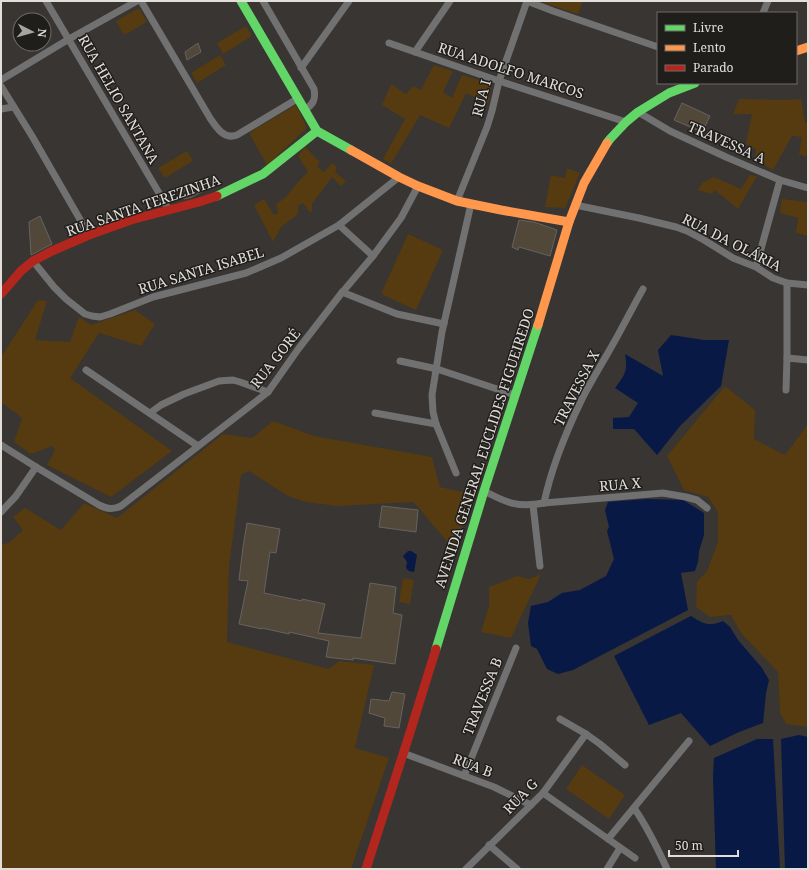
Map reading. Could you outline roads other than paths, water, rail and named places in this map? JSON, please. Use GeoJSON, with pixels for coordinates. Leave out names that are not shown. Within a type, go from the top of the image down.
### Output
{"type":"FeatureCollection","features":[{"type":"Feature","properties":{"kind":"main road"},"geometry":{"type":"LineString","coordinates":[[241,1],[317,131],[399,177],[457,201],[569,222]]}},
{"type":"Feature","properties":{"kind":"main road"},"geometry":{"type":"LineString","coordinates":[[797,51],[808,47]]}},
{"type":"Feature","properties":{"kind":"main road","name":"AVENIDA GENERAL EUCLIDES FIGUEIREDO"},"geometry":{"type":"LineString","coordinates":[[366,869],[569,222],[584,183],[610,139],[626,122],[638,112],[669,93],[692,84]]}},
{"type":"Feature","properties":{"kind":"main road","name":"RUA SANTA TEREZINHA"},"geometry":{"type":"LineString","coordinates":[[1,294],[18,274],[33,261],[52,251],[131,220],[212,198],[228,191],[263,174],[317,131]]}},
{"type":"Feature","properties":{"kind":"street","name":"RUA HELIO SANTANA"},"geometry":{"type":"LineString","coordinates":[[46,1],[169,210]]}},
{"type":"Feature","properties":{"kind":"street"},"geometry":{"type":"LineString","coordinates":[[1,80],[136,1]]}},
{"type":"Feature","properties":{"kind":"street"},"geometry":{"type":"LineString","coordinates":[[141,1],[210,118],[224,134],[231,136],[236,135],[297,98]]}},
{"type":"Feature","properties":{"kind":"street"},"geometry":{"type":"LineString","coordinates":[[263,1],[313,87],[315,95],[313,103],[305,110]]}},
{"type":"Feature","properties":{"kind":"street"},"geometry":{"type":"LineString","coordinates":[[301,68],[350,1]]}},
{"type":"Feature","properties":{"kind":"street"},"geometry":{"type":"LineString","coordinates":[[415,52],[450,1]]}},
{"type":"Feature","properties":{"kind":"street"},"geometry":{"type":"LineString","coordinates":[[527,1],[657,47]]}},
{"type":"Feature","properties":{"kind":"street","name":"RUA I"},"geometry":{"type":"LineString","coordinates":[[457,201],[487,127],[499,81],[527,1]]}},
{"type":"Feature","properties":{"kind":"street"},"geometry":{"type":"LineString","coordinates":[[763,12],[768,1]]}},
{"type":"Feature","properties":{"kind":"street","name":"RUA ADOLFO MARCOS"},"geometry":{"type":"LineString","coordinates":[[389,43],[499,81],[626,122]]}},
{"type":"Feature","properties":{"kind":"street"},"geometry":{"type":"LineString","coordinates":[[1,86],[32,136],[89,236]]}},
{"type":"Feature","properties":{"kind":"street"},"geometry":{"type":"LineString","coordinates":[[1,109],[13,107]]}},
{"type":"Feature","properties":{"kind":"street","name":"TRAVESSA A"},"geometry":{"type":"LineString","coordinates":[[638,112],[670,131],[726,157],[780,180],[808,188]]}},
{"type":"Feature","properties":{"kind":"street","name":"RUA SANTA ISABEL"},"geometry":{"type":"LineString","coordinates":[[33,261],[54,287],[76,307],[85,314],[100,317],[153,297],[257,269],[282,258],[339,225],[399,177]]}},
{"type":"Feature","properties":{"kind":"street"},"geometry":{"type":"LineString","coordinates":[[756,267],[780,180]]}},
{"type":"Feature","properties":{"kind":"street","name":"RUA GORÉ"},"geometry":{"type":"LineString","coordinates":[[36,467],[99,505],[107,508],[113,508],[124,504],[268,392],[299,348],[342,292],[373,256],[401,218],[418,186]]}},
{"type":"Feature","properties":{"kind":"street"},"geometry":{"type":"LineString","coordinates":[[456,473],[436,424],[432,406],[432,395],[444,324],[471,204]]}},
{"type":"Feature","properties":{"kind":"street","name":"RUA DA OLÁRIA"},"geometry":{"type":"LineString","coordinates":[[575,206],[639,218],[676,227],[704,240],[733,258],[756,267],[773,278],[787,283],[808,284]]}},
{"type":"Feature","properties":{"kind":"street"},"geometry":{"type":"LineString","coordinates":[[339,225],[373,256]]}},
{"type":"Feature","properties":{"kind":"street"},"geometry":{"type":"LineString","coordinates":[[786,390],[788,358],[787,283]]}},
{"type":"Feature","properties":{"kind":"street","name":"TRAVESSA X"},"geometry":{"type":"LineString","coordinates":[[544,503],[547,488],[555,465],[582,399],[643,289]]}},
{"type":"Feature","properties":{"kind":"street"},"geometry":{"type":"LineString","coordinates":[[342,292],[397,314],[444,324]]}},
{"type":"Feature","properties":{"kind":"street"},"geometry":{"type":"LineString","coordinates":[[788,358],[808,360]]}},
{"type":"Feature","properties":{"kind":"street"},"geometry":{"type":"LineString","coordinates":[[400,361],[437,369],[515,395]]}},
{"type":"Feature","properties":{"kind":"street"},"geometry":{"type":"LineString","coordinates":[[86,370],[198,446]]}},
{"type":"Feature","properties":{"kind":"street"},"geometry":{"type":"LineString","coordinates":[[150,413],[167,402],[184,394],[219,381],[233,380],[268,392]]}},
{"type":"Feature","properties":{"kind":"street"},"geometry":{"type":"LineString","coordinates":[[375,413],[436,424]]}},
{"type":"Feature","properties":{"kind":"street"},"geometry":{"type":"LineString","coordinates":[[1,445],[36,467],[16,496],[1,512]]}},
{"type":"Feature","properties":{"kind":"street","name":"RUA X"},"geometry":{"type":"LineString","coordinates":[[484,491],[500,500],[522,506],[663,493],[697,500],[707,508]]}},
{"type":"Feature","properties":{"kind":"street"},"geometry":{"type":"LineString","coordinates":[[533,505],[540,566]]}},
{"type":"Feature","properties":{"kind":"street","name":"TRAVESSA B"},"geometry":{"type":"LineString","coordinates":[[464,776],[516,648]]}},
{"type":"Feature","properties":{"kind":"street"},"geometry":{"type":"LineString","coordinates":[[560,719],[586,734],[625,765]]}},
{"type":"Feature","properties":{"kind":"street","name":"RUA G"},"geometry":{"type":"LineString","coordinates":[[466,869],[543,793],[586,734]]}},
{"type":"Feature","properties":{"kind":"street"},"geometry":{"type":"LineString","coordinates":[[608,839],[690,741]]}},
{"type":"Feature","properties":{"kind":"street","name":"RUA B"},"geometry":{"type":"LineString","coordinates":[[403,753],[506,793],[531,805]]}},
{"type":"Feature","properties":{"kind":"street"},"geometry":{"type":"LineString","coordinates":[[543,793],[635,858]]}},
{"type":"Feature","properties":{"kind":"street"},"geometry":{"type":"LineString","coordinates":[[634,808],[657,845],[666,869]]}},
{"type":"Feature","properties":{"kind":"street"},"geometry":{"type":"LineString","coordinates":[[489,845],[517,869]]}},
{"type":"Feature","properties":{"kind":"street"},"geometry":{"type":"LineString","coordinates":[[607,869],[620,848]]}},
{"type":"Feature","properties":{"kind":"water"},"geometry":{"type":"Polygon","coordinates":[[[671,335],[704,340],[729,340],[721,386],[680,426],[657,455],[634,429],[613,429],[613,418],[629,417],[638,403],[615,388],[626,369],[625,354],[663,376],[658,350],[671,335]]]}},
{"type":"Feature","properties":{"kind":"water"},"geometry":{"type":"Polygon","coordinates":[[[647,499],[683,500],[704,513],[704,535],[695,571],[681,573],[688,610],[573,670],[558,674],[547,669],[537,649],[531,646],[528,623],[531,606],[548,602],[562,593],[580,590],[606,576],[614,559],[607,531],[609,527],[605,510],[608,502],[647,499]]]}},
{"type":"Feature","properties":{"kind":"water"},"geometry":{"type":"Polygon","coordinates":[[[408,551],[411,551],[417,555],[414,572],[409,571],[406,568],[407,562],[403,556],[408,551]]]}},
{"type":"Feature","properties":{"kind":"water"},"geometry":{"type":"Polygon","coordinates":[[[691,616],[706,624],[714,624],[723,621],[730,627],[738,640],[762,668],[769,680],[763,723],[739,732],[710,746],[681,713],[649,725],[614,656],[691,616]]]}},
{"type":"Feature","properties":{"kind":"water"},"geometry":{"type":"Polygon","coordinates":[[[799,735],[808,737],[808,869],[785,869],[781,739],[799,735]]]}},
{"type":"Feature","properties":{"kind":"water"},"geometry":{"type":"Polygon","coordinates":[[[757,739],[773,739],[780,869],[716,869],[713,776],[714,758],[757,739]]]}}]}
